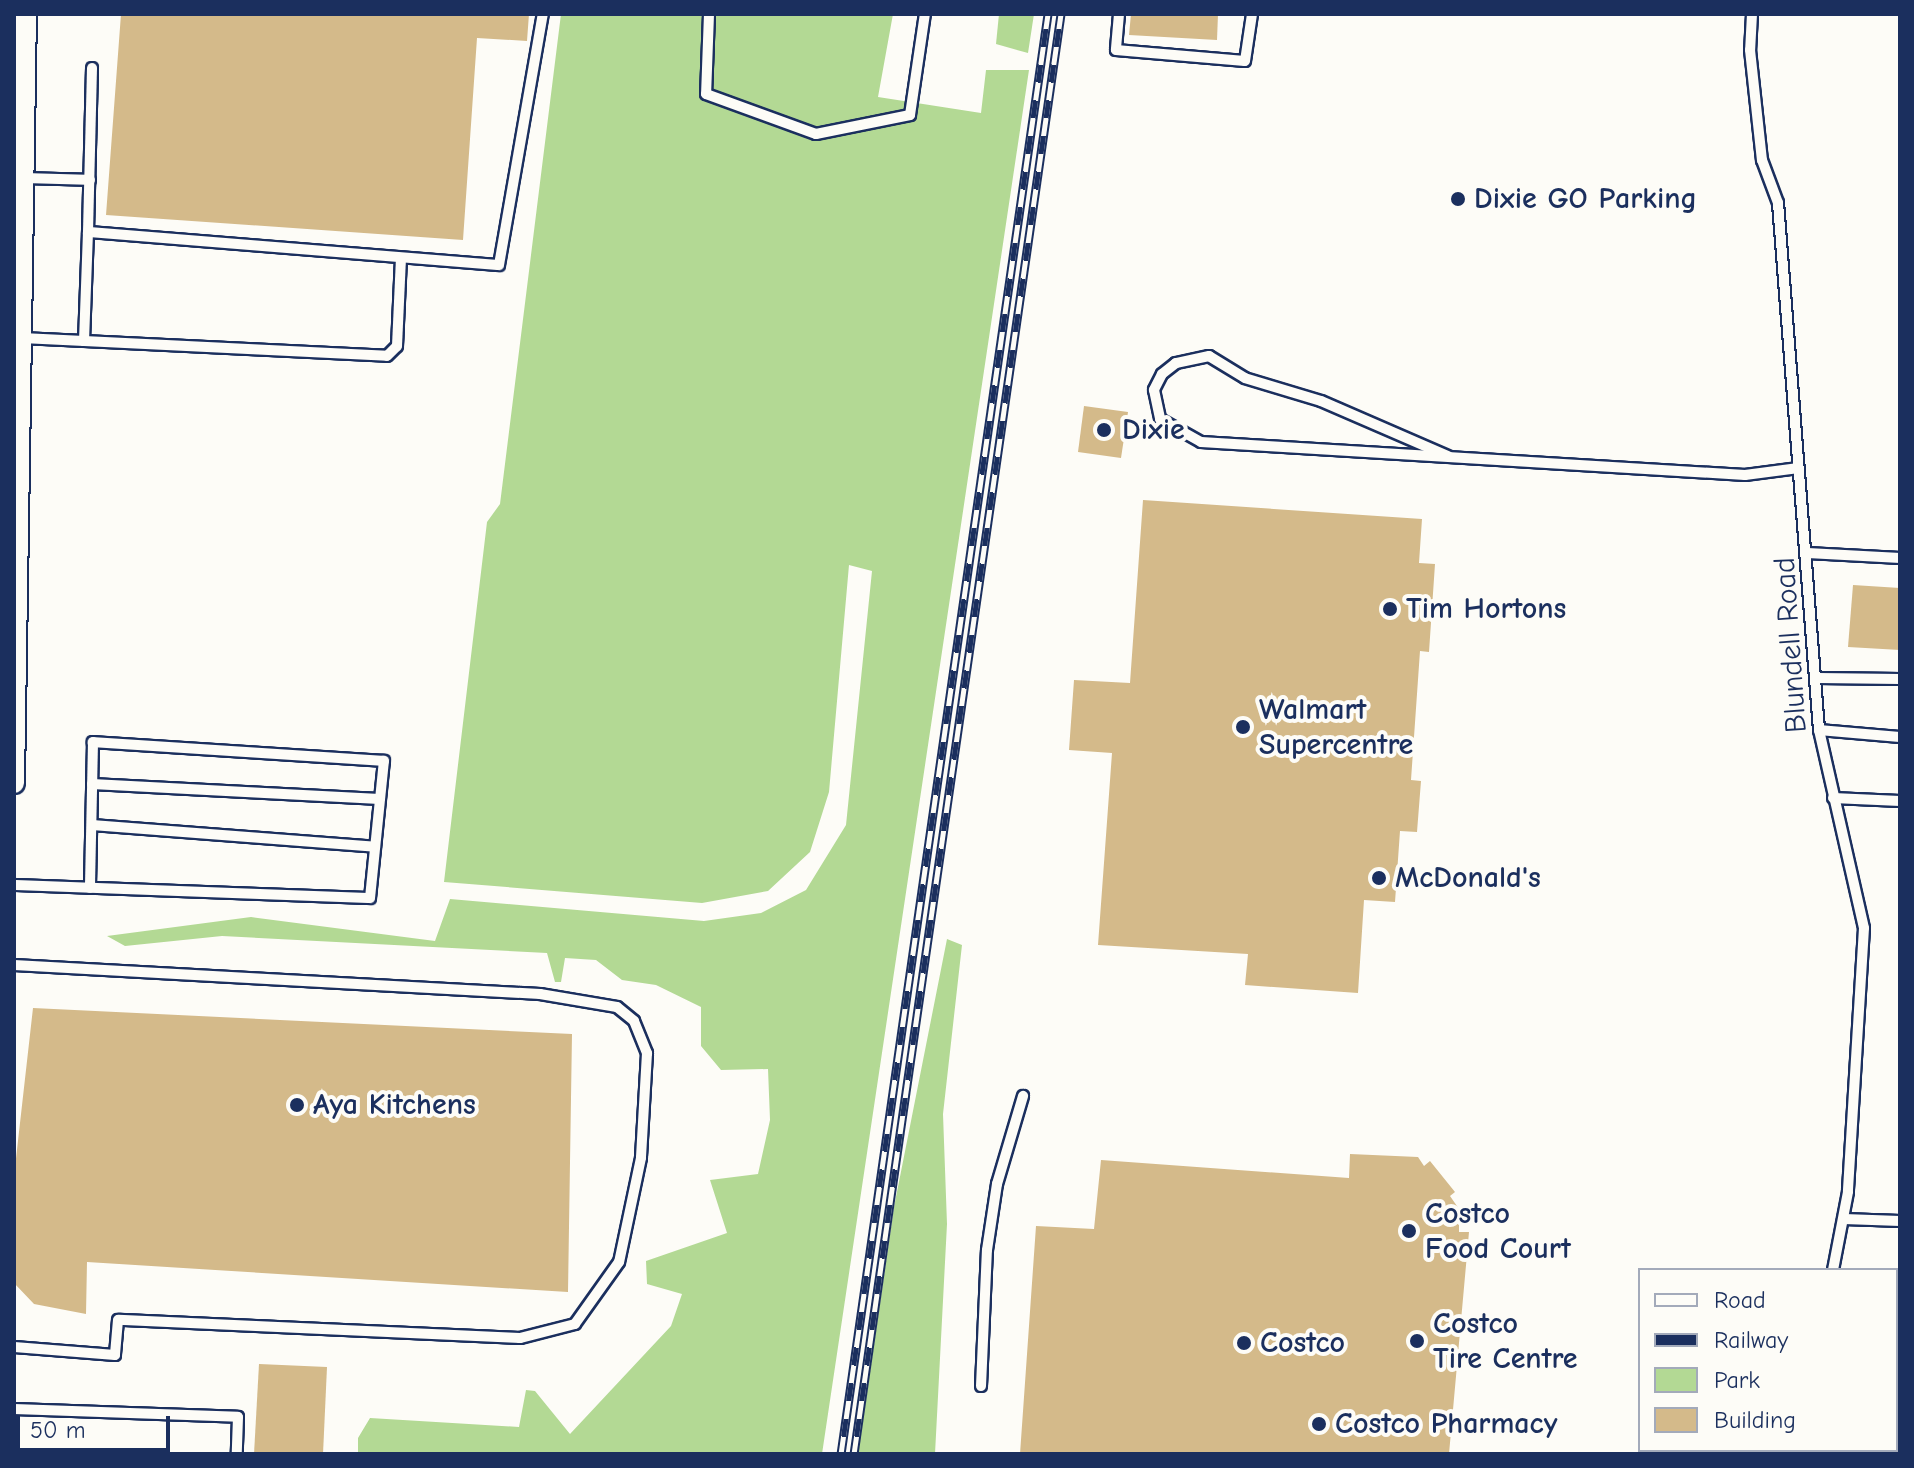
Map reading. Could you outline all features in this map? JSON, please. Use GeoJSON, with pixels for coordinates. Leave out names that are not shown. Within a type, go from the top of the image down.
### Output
{"type":"FeatureCollection","features":[{"type":"Feature","properties":{"kind":"street"},"geometry":{"type":"LineString","coordinates":[[14,783],[18,362],[22,338],[19,178],[26,14]]}},
{"type":"Feature","properties":{"kind":"lane"},"geometry":{"type":"LineString","coordinates":[[88,232],[499,265],[543,14]]}},
{"type":"Feature","properties":{"kind":"lane"},"geometry":{"type":"LineString","coordinates":[[709,14],[706,94],[816,134],[910,115],[925,14]]}},
{"type":"Feature","properties":{"kind":"lane"},"geometry":{"type":"LineString","coordinates":[[1119,14],[1116,50],[1245,61],[1252,14]]}},
{"type":"Feature","properties":{"kind":"lane","name":"Blundell Road"},"geometry":{"type":"LineString","coordinates":[[1752,14],[1750,50],[1762,160],[1778,203],[1818,678],[1819,730],[1864,928],[1844,1219],[1833,1268]]}},
{"type":"Feature","properties":{"kind":"lane"},"geometry":{"type":"LineString","coordinates":[[84,341],[92,68]]}},
{"type":"Feature","properties":{"kind":"lane"},"geometry":{"type":"LineString","coordinates":[[19,178],[90,180]]}},
{"type":"Feature","properties":{"kind":"lane"},"geometry":{"type":"LineString","coordinates":[[22,338],[387,356],[397,346],[401,258]]}},
{"type":"Feature","properties":{"kind":"lane"},"geometry":{"type":"LineString","coordinates":[[1448,456],[1321,401],[1245,378],[1209,356],[1176,363],[1162,374],[1154,390],[1160,419],[1201,442],[1745,475],[1799,468]]}},
{"type":"Feature","properties":{"kind":"lane"},"geometry":{"type":"LineString","coordinates":[[1808,553],[1900,558]]}},
{"type":"Feature","properties":{"kind":"lane"},"geometry":{"type":"LineString","coordinates":[[1818,678],[1900,679]]}},
{"type":"Feature","properties":{"kind":"lane"},"geometry":{"type":"LineString","coordinates":[[1819,730],[1900,737]]}},
{"type":"Feature","properties":{"kind":"lane"},"geometry":{"type":"LineString","coordinates":[[14,885],[90,888],[370,898],[384,761],[93,742],[90,888]]}},
{"type":"Feature","properties":{"kind":"lane"},"geometry":{"type":"LineString","coordinates":[[92,784],[380,799]]}},
{"type":"Feature","properties":{"kind":"lane"},"geometry":{"type":"LineString","coordinates":[[1833,798],[1900,801]]}},
{"type":"Feature","properties":{"kind":"lane"},"geometry":{"type":"LineString","coordinates":[[92,825],[375,847]]}},
{"type":"Feature","properties":{"kind":"lane"},"geometry":{"type":"LineString","coordinates":[[14,965],[540,994],[617,1007],[634,1021],[647,1053],[641,1158],[619,1262],[575,1324],[520,1338],[118,1320],[115,1355],[14,1347]]}},
{"type":"Feature","properties":{"kind":"lane"},"geometry":{"type":"LineString","coordinates":[[981,1386],[987,1250],[997,1184],[1023,1096]]}},
{"type":"Feature","properties":{"kind":"lane"},"geometry":{"type":"LineString","coordinates":[[1844,1219],[1900,1221]]}},
{"type":"Feature","properties":{"kind":"lane"},"geometry":{"type":"LineString","coordinates":[[14,1409],[238,1417],[237,1454]]}},
{"type":"Feature","properties":{"kind":"green space"},"geometry":{"type":"Polygon","coordinates":[[[561,14],[893,14],[878,97],[981,113],[986,70],[1029,70],[822,1454],[358,1454],[358,1438],[370,1418],[519,1427],[526,1390],[535,1391],[570,1434],[671,1326],[682,1294],[647,1284],[646,1261],[727,1233],[710,1180],[758,1174],[770,1120],[768,1069],[721,1070],[701,1046],[701,1007],[656,985],[622,980],[596,960],[565,958],[561,982],[555,982],[547,953],[222,936],[125,946],[107,936],[251,917],[435,941],[450,899],[704,921],[761,913],[806,890],[846,825],[872,571],[849,565],[829,792],[810,852],[768,891],[702,903],[444,882],[487,522],[500,504],[561,14]]]}},
{"type":"Feature","properties":{"kind":"green space"},"geometry":{"type":"Polygon","coordinates":[[[999,14],[1034,14],[1028,53],[996,44],[999,14]]]}},
{"type":"Feature","properties":{"kind":"green space"},"geometry":{"type":"Polygon","coordinates":[[[947,939],[962,945],[943,1114],[947,1224],[935,1454],[858,1454],[894,1207],[947,939]]]}},
{"type":"Feature","properties":{"kind":"building"},"geometry":{"type":"Polygon","coordinates":[[[121,14],[529,14],[527,41],[477,38],[463,240],[106,215],[121,14]]]}},
{"type":"Feature","properties":{"kind":"building"},"geometry":{"type":"Polygon","coordinates":[[[1131,14],[1218,14],[1217,40],[1129,35],[1131,14]]]}},
{"type":"Feature","properties":{"kind":"building"},"geometry":{"type":"Polygon","coordinates":[[[1084,406],[1128,412],[1121,458],[1078,452],[1084,406]]]}},
{"type":"Feature","properties":{"kind":"building","name":"Walmart Supercentre"},"geometry":{"type":"Polygon","coordinates":[[[1143,500],[1422,519],[1419,563],[1435,564],[1429,652],[1420,651],[1411,780],[1421,781],[1417,832],[1400,831],[1395,902],[1364,900],[1358,993],[1245,985],[1248,954],[1098,945],[1112,753],[1069,750],[1074,680],[1130,683],[1143,500]]]}},
{"type":"Feature","properties":{"kind":"building"},"geometry":{"type":"Polygon","coordinates":[[[1853,585],[1900,588],[1900,650],[1848,647],[1853,585]]]}},
{"type":"Feature","properties":{"kind":"building","name":"Aya Kitchens"},"geometry":{"type":"Polygon","coordinates":[[[33,1008],[572,1034],[568,1292],[87,1262],[86,1314],[34,1304],[14,1283],[14,1176],[33,1008]]]}},
{"type":"Feature","properties":{"kind":"building","name":"Costco"},"geometry":{"type":"Polygon","coordinates":[[[1350,1154],[1418,1157],[1424,1166],[1430,1161],[1455,1192],[1450,1196],[1459,1209],[1459,1232],[1469,1232],[1449,1454],[1020,1454],[1036,1226],[1094,1229],[1101,1160],[1349,1178],[1350,1154]]]}},
{"type":"Feature","properties":{"kind":"building"},"geometry":{"type":"Polygon","coordinates":[[[259,1364],[327,1367],[323,1454],[254,1454],[259,1364]]]}},
{"type":"Feature","properties":{"kind":"railway"},"geometry":{"type":"LineString","coordinates":[[841,1454],[1048,14]]}},
{"type":"Feature","properties":{"kind":"railway"},"geometry":{"type":"LineString","coordinates":[[854,1454],[1061,14]]}},
{"type":"Feature","properties":{"kind":"place","name":"Dixie GO Parking"},"geometry":{"type":"Point","coordinates":[1458,199]}},
{"type":"Feature","properties":{"kind":"place","name":"Dixie"},"geometry":{"type":"Point","coordinates":[1104,430]}},
{"type":"Feature","properties":{"kind":"place","name":"Tim Hortons"},"geometry":{"type":"Point","coordinates":[1390,609]}},
{"type":"Feature","properties":{"kind":"place","name":"Walmart Supercentre"},"geometry":{"type":"Point","coordinates":[1243,727]}},
{"type":"Feature","properties":{"kind":"place","name":"McDonald's"},"geometry":{"type":"Point","coordinates":[1379,878]}},
{"type":"Feature","properties":{"kind":"place","name":"Aya Kitchens"},"geometry":{"type":"Point","coordinates":[297,1105]}},
{"type":"Feature","properties":{"kind":"place","name":"Costco Food Court"},"geometry":{"type":"Point","coordinates":[1409,1231]}},
{"type":"Feature","properties":{"kind":"place","name":"Costco Tire Centre"},"geometry":{"type":"Point","coordinates":[1417,1341]}},
{"type":"Feature","properties":{"kind":"place","name":"Costco"},"geometry":{"type":"Point","coordinates":[1244,1343]}},
{"type":"Feature","properties":{"kind":"place","name":"Costco Pharmacy"},"geometry":{"type":"Point","coordinates":[1319,1424]}}]}
